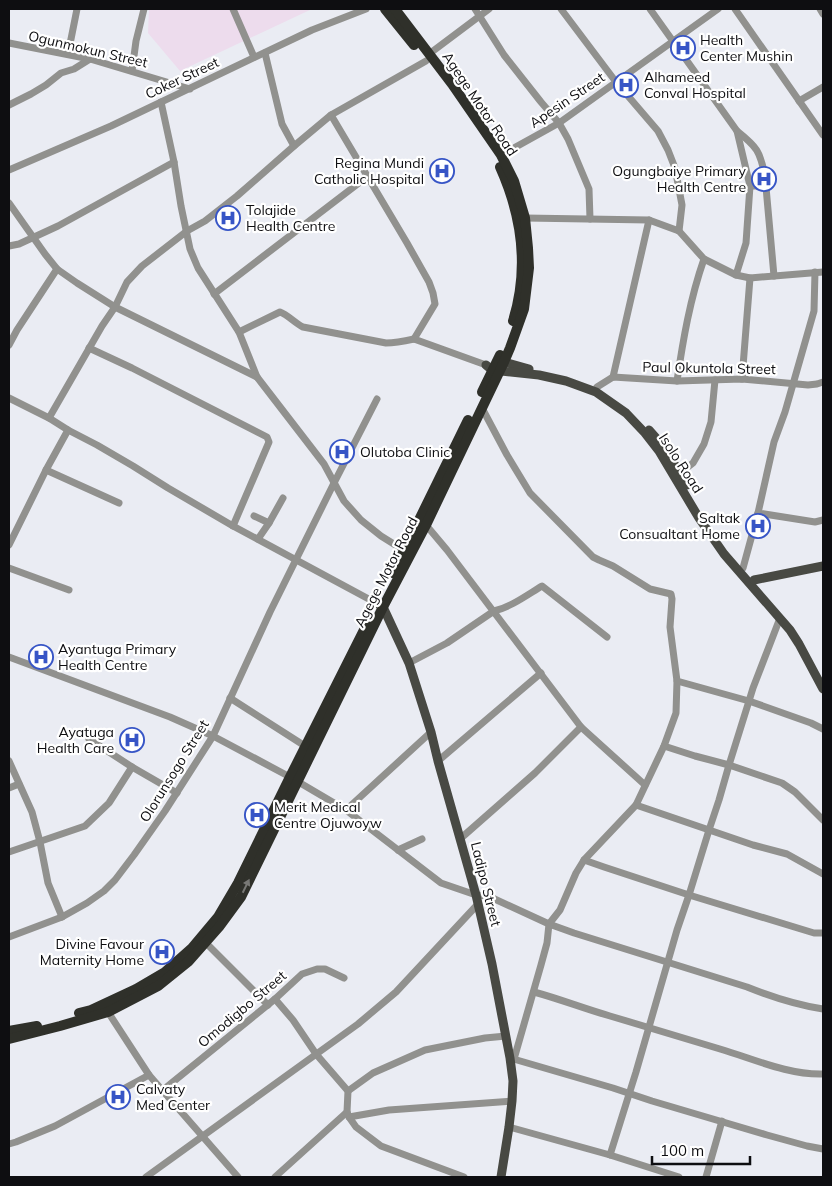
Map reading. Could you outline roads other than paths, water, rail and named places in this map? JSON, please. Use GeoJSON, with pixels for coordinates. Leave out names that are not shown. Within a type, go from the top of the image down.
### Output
{"type":"FeatureCollection","features":[{"type":"Feature","properties":{"kind":"highway","name":"Agege Motor Road"},"geometry":{"type":"LineString","coordinates":[[9,1039],[108,1012],[158,986],[189,961],[206,943],[241,897],[294,779],[305,746],[426,524],[482,408],[495,367],[510,348],[524,309],[529,268],[525,218],[514,181],[501,155],[452,84],[385,9]]}},
{"type":"Feature","properties":{"kind":"highway","name":"Agege Motor Road"},"geometry":{"type":"LineString","coordinates":[[9,1031],[91,1010],[136,989],[165,972],[192,948],[218,917],[294,779],[381,605],[508,337],[521,285],[522,250],[517,214],[506,181],[495,157],[395,9]]}},
{"type":"Feature","properties":{"kind":"main road","name":"Isolo Road"},"geometry":{"type":"LineString","coordinates":[[495,367],[571,378],[597,387],[640,419],[660,442],[713,529],[799,635],[823,678]]}},
{"type":"Feature","properties":{"kind":"main road","name":"Isolo Road"},"geometry":{"type":"LineString","coordinates":[[495,367],[566,381],[596,392],[626,413],[645,433],[667,463],[699,518],[724,554],[780,618],[799,644],[823,689]]}},
{"type":"Feature","properties":{"kind":"main road"},"geometry":{"type":"LineString","coordinates":[[754,580],[823,566]]}},
{"type":"Feature","properties":{"kind":"main road","name":"Ladipo Street"},"geometry":{"type":"LineString","coordinates":[[381,605],[409,663],[431,732],[477,900],[512,1058],[513,1082],[510,1127],[501,1177]]}},
{"type":"Feature","properties":{"kind":"street"},"geometry":{"type":"LineString","coordinates":[[68,54],[77,9]]}},
{"type":"Feature","properties":{"kind":"street"},"geometry":{"type":"LineString","coordinates":[[132,71],[136,41],[144,9]]}},
{"type":"Feature","properties":{"kind":"street"},"geometry":{"type":"LineString","coordinates":[[233,9],[254,57]]}},
{"type":"Feature","properties":{"kind":"street","name":"Coker Street"},"geometry":{"type":"LineString","coordinates":[[9,170],[190,89],[312,30],[366,9]]}},
{"type":"Feature","properties":{"kind":"street"},"geometry":{"type":"LineString","coordinates":[[475,9],[504,55],[559,123],[568,139],[588,189],[590,220]]}},
{"type":"Feature","properties":{"kind":"street"},"geometry":{"type":"LineString","coordinates":[[49,418],[115,307],[127,282],[148,260],[187,231],[205,221],[237,196],[331,115],[427,57],[489,9]]}},
{"type":"Feature","properties":{"kind":"street"},"geometry":{"type":"LineString","coordinates":[[561,9],[616,82],[658,131],[675,168],[682,205],[679,231]]}},
{"type":"Feature","properties":{"kind":"street"},"geometry":{"type":"LineString","coordinates":[[650,9],[737,131],[757,150],[766,186],[774,276]]}},
{"type":"Feature","properties":{"kind":"street","name":"Apesin Street"},"geometry":{"type":"LineString","coordinates":[[501,155],[559,123],[718,9]]}},
{"type":"Feature","properties":{"kind":"street"},"geometry":{"type":"LineString","coordinates":[[735,9],[823,135]]}},
{"type":"Feature","properties":{"kind":"street"},"geometry":{"type":"LineString","coordinates":[[820,9],[823,14]]}},
{"type":"Feature","properties":{"kind":"street","name":"Ogunmokun Street"},"geometry":{"type":"LineString","coordinates":[[9,43],[90,59],[190,89]]}},
{"type":"Feature","properties":{"kind":"street"},"geometry":{"type":"LineString","coordinates":[[265,53],[282,124],[294,146]]}},
{"type":"Feature","properties":{"kind":"street"},"geometry":{"type":"LineString","coordinates":[[9,105],[46,85],[61,73],[74,69],[90,59]]}},
{"type":"Feature","properties":{"kind":"street"},"geometry":{"type":"LineString","coordinates":[[800,101],[823,87]]}},
{"type":"Feature","properties":{"kind":"street"},"geometry":{"type":"LineString","coordinates":[[161,102],[190,249],[198,268],[239,332],[257,377],[324,464],[344,501],[361,520],[381,536],[405,551]]}},
{"type":"Feature","properties":{"kind":"street"},"geometry":{"type":"LineString","coordinates":[[331,115],[412,250],[429,282],[435,304],[414,339]]}},
{"type":"Feature","properties":{"kind":"street"},"geometry":{"type":"LineString","coordinates":[[736,275],[746,242],[750,186],[737,131]]}},
{"type":"Feature","properties":{"kind":"street"},"geometry":{"type":"LineString","coordinates":[[9,246],[19,244],[76,217],[174,162]]}},
{"type":"Feature","properties":{"kind":"street"},"geometry":{"type":"LineString","coordinates":[[214,294],[368,176]]}},
{"type":"Feature","properties":{"kind":"street"},"geometry":{"type":"LineString","coordinates":[[750,186],[766,186]]}},
{"type":"Feature","properties":{"kind":"street"},"geometry":{"type":"LineString","coordinates":[[9,203],[57,269],[115,307],[257,377]]}},
{"type":"Feature","properties":{"kind":"street"},"geometry":{"type":"LineString","coordinates":[[525,218],[649,220],[679,231],[704,259],[736,275],[750,278],[823,272]]}},
{"type":"Feature","properties":{"kind":"street"},"geometry":{"type":"LineString","coordinates":[[597,387],[613,377],[649,220]]}},
{"type":"Feature","properties":{"kind":"street"},"geometry":{"type":"LineString","coordinates":[[677,381],[688,319],[698,275],[704,259]]}},
{"type":"Feature","properties":{"kind":"street"},"geometry":{"type":"LineString","coordinates":[[9,345],[57,269]]}},
{"type":"Feature","properties":{"kind":"street"},"geometry":{"type":"LineString","coordinates":[[743,568],[774,442],[785,412],[814,311],[815,272]]}},
{"type":"Feature","properties":{"kind":"street"},"geometry":{"type":"LineString","coordinates":[[742,379],[750,278]]}},
{"type":"Feature","properties":{"kind":"street"},"geometry":{"type":"LineString","coordinates":[[239,332],[280,312],[303,327],[386,344],[414,339],[495,367]]}},
{"type":"Feature","properties":{"kind":"street"},"geometry":{"type":"LineString","coordinates":[[89,348],[141,372],[267,437],[269,442],[233,526]]}},
{"type":"Feature","properties":{"kind":"street","name":"Paul Okuntola Street"},"geometry":{"type":"LineString","coordinates":[[613,377],[677,381],[742,379],[817,384],[823,382]]}},
{"type":"Feature","properties":{"kind":"street"},"geometry":{"type":"LineString","coordinates":[[680,473],[693,463],[704,444],[711,422],[715,380]]}},
{"type":"Feature","properties":{"kind":"street"},"geometry":{"type":"LineString","coordinates":[[9,398],[49,418],[233,526],[381,605]]}},
{"type":"Feature","properties":{"kind":"street","name":"Olorunsogo Street"},"geometry":{"type":"LineString","coordinates":[[9,937],[62,917],[104,891],[134,855],[177,793],[213,736],[270,612],[377,399]]}},
{"type":"Feature","properties":{"kind":"street"},"geometry":{"type":"LineString","coordinates":[[482,408],[506,455],[530,494],[593,557],[613,566],[650,589],[671,594],[670,627],[677,681],[676,713],[664,746],[636,805],[584,860],[576,873],[560,910],[549,924],[547,943],[534,992],[512,1058],[652,1101],[806,1146],[823,1149]]}},
{"type":"Feature","properties":{"kind":"street"},"geometry":{"type":"LineString","coordinates":[[9,545],[68,430]]}},
{"type":"Feature","properties":{"kind":"street"},"geometry":{"type":"LineString","coordinates":[[46,470],[120,503]]}},
{"type":"Feature","properties":{"kind":"street"},"geometry":{"type":"LineString","coordinates":[[258,539],[283,498]]}},
{"type":"Feature","properties":{"kind":"street"},"geometry":{"type":"LineString","coordinates":[[758,513],[815,522],[823,520]]}},
{"type":"Feature","properties":{"kind":"street"},"geometry":{"type":"LineString","coordinates":[[254,516],[269,523]]}},
{"type":"Feature","properties":{"kind":"street"},"geometry":{"type":"LineString","coordinates":[[426,524],[581,727],[644,786]]}},
{"type":"Feature","properties":{"kind":"street"},"geometry":{"type":"LineString","coordinates":[[9,568],[69,590]]}},
{"type":"Feature","properties":{"kind":"street"},"geometry":{"type":"LineString","coordinates":[[409,663],[447,643],[494,611],[501,610],[526,597],[542,586],[607,638]]}},
{"type":"Feature","properties":{"kind":"street"},"geometry":{"type":"LineString","coordinates":[[610,1154],[752,688],[780,618]]}},
{"type":"Feature","properties":{"kind":"street"},"geometry":{"type":"LineString","coordinates":[[9,657],[170,717],[213,736],[294,779],[346,810],[441,883],[477,900]]}},
{"type":"Feature","properties":{"kind":"street"},"geometry":{"type":"LineString","coordinates":[[438,761],[541,673]]}},
{"type":"Feature","properties":{"kind":"street"},"geometry":{"type":"LineString","coordinates":[[677,681],[749,701],[823,729]]}},
{"type":"Feature","properties":{"kind":"street"},"geometry":{"type":"LineString","coordinates":[[230,698],[305,746]]}},
{"type":"Feature","properties":{"kind":"street"},"geometry":{"type":"LineString","coordinates":[[460,839],[535,773],[581,727]]}},
{"type":"Feature","properties":{"kind":"street"},"geometry":{"type":"LineString","coordinates":[[346,810],[431,732]]}},
{"type":"Feature","properties":{"kind":"street"},"geometry":{"type":"LineString","coordinates":[[89,739],[177,793]]}},
{"type":"Feature","properties":{"kind":"street"},"geometry":{"type":"LineString","coordinates":[[664,746],[782,783],[795,792],[823,820]]}},
{"type":"Feature","properties":{"kind":"street"},"geometry":{"type":"LineString","coordinates":[[9,761],[32,812],[48,883],[62,917]]}},
{"type":"Feature","properties":{"kind":"street"},"geometry":{"type":"LineString","coordinates":[[9,852],[85,826],[109,802],[132,767]]}},
{"type":"Feature","properties":{"kind":"street"},"geometry":{"type":"LineString","coordinates":[[9,788],[20,784]]}},
{"type":"Feature","properties":{"kind":"street"},"geometry":{"type":"LineString","coordinates":[[636,805],[753,845],[787,854],[823,874]]}},
{"type":"Feature","properties":{"kind":"street"},"geometry":{"type":"LineString","coordinates":[[398,850],[422,839]]}},
{"type":"Feature","properties":{"kind":"street"},"geometry":{"type":"LineString","coordinates":[[584,860],[604,868],[814,933],[823,933]]}},
{"type":"Feature","properties":{"kind":"street"},"geometry":{"type":"LineString","coordinates":[[146,1177],[358,1024],[396,992],[477,900],[488,896],[549,924],[801,1006],[823,1009]]}},
{"type":"Feature","properties":{"kind":"street"},"geometry":{"type":"LineString","coordinates":[[206,943],[268,1005]]}},
{"type":"Feature","properties":{"kind":"street","name":"Omodigbo Street"},"geometry":{"type":"LineString","coordinates":[[163,1090],[268,1005],[302,974],[317,969],[325,969],[344,978]]}},
{"type":"Feature","properties":{"kind":"street"},"geometry":{"type":"LineString","coordinates":[[534,992],[761,1063],[798,1072],[823,1074]]}},
{"type":"Feature","properties":{"kind":"street"},"geometry":{"type":"LineString","coordinates":[[275,999],[293,1020],[316,1054],[348,1091],[348,1115],[356,1127],[381,1146],[464,1177]]}},
{"type":"Feature","properties":{"kind":"street"},"geometry":{"type":"LineString","coordinates":[[108,1012],[149,1074],[238,1177]]}},
{"type":"Feature","properties":{"kind":"street"},"geometry":{"type":"LineString","coordinates":[[348,1091],[373,1073],[425,1050],[485,1038],[506,1036]]}},
{"type":"Feature","properties":{"kind":"street"},"geometry":{"type":"LineString","coordinates":[[9,1144],[55,1126],[149,1074]]}},
{"type":"Feature","properties":{"kind":"street"},"geometry":{"type":"LineString","coordinates":[[276,1177],[348,1115],[512,1101]]}},
{"type":"Feature","properties":{"kind":"street"},"geometry":{"type":"LineString","coordinates":[[706,1177],[722,1121]]}},
{"type":"Feature","properties":{"kind":"street"},"geometry":{"type":"LineString","coordinates":[[510,1127],[610,1154],[679,1177]]}},
{"type":"Feature","properties":{"kind":"place","name":"Health Center Mushin"},"geometry":{"type":"Point","coordinates":[683,48]}},
{"type":"Feature","properties":{"kind":"place","name":"Alhameed Conval Hospital"},"geometry":{"type":"Point","coordinates":[626,85]}},
{"type":"Feature","properties":{"kind":"place","name":"Regina Mundi Catholic Hospital"},"geometry":{"type":"Point","coordinates":[442,171]}},
{"type":"Feature","properties":{"kind":"place","name":"Ogungbaiye Primary Health Centre"},"geometry":{"type":"Point","coordinates":[764,179]}},
{"type":"Feature","properties":{"kind":"place","name":"Tolajide Health Centre"},"geometry":{"type":"Point","coordinates":[228,218]}},
{"type":"Feature","properties":{"kind":"place","name":"Olutoba Clinic"},"geometry":{"type":"Point","coordinates":[342,452]}},
{"type":"Feature","properties":{"kind":"place","name":"Saltak Consualtant Home"},"geometry":{"type":"Point","coordinates":[758,526]}},
{"type":"Feature","properties":{"kind":"place","name":"Ayantuga Primary Health Centre"},"geometry":{"type":"Point","coordinates":[41,657]}},
{"type":"Feature","properties":{"kind":"place","name":"Ayatuga Health Care"},"geometry":{"type":"Point","coordinates":[132,740]}},
{"type":"Feature","properties":{"kind":"place","name":"Merit Medical Centre Ojuwoyw"},"geometry":{"type":"Point","coordinates":[257,815]}},
{"type":"Feature","properties":{"kind":"place","name":"Divine Favour Maternity Home"},"geometry":{"type":"Point","coordinates":[162,952]}},
{"type":"Feature","properties":{"kind":"place","name":"Calvaty Med Center"},"geometry":{"type":"Point","coordinates":[118,1097]}}]}
